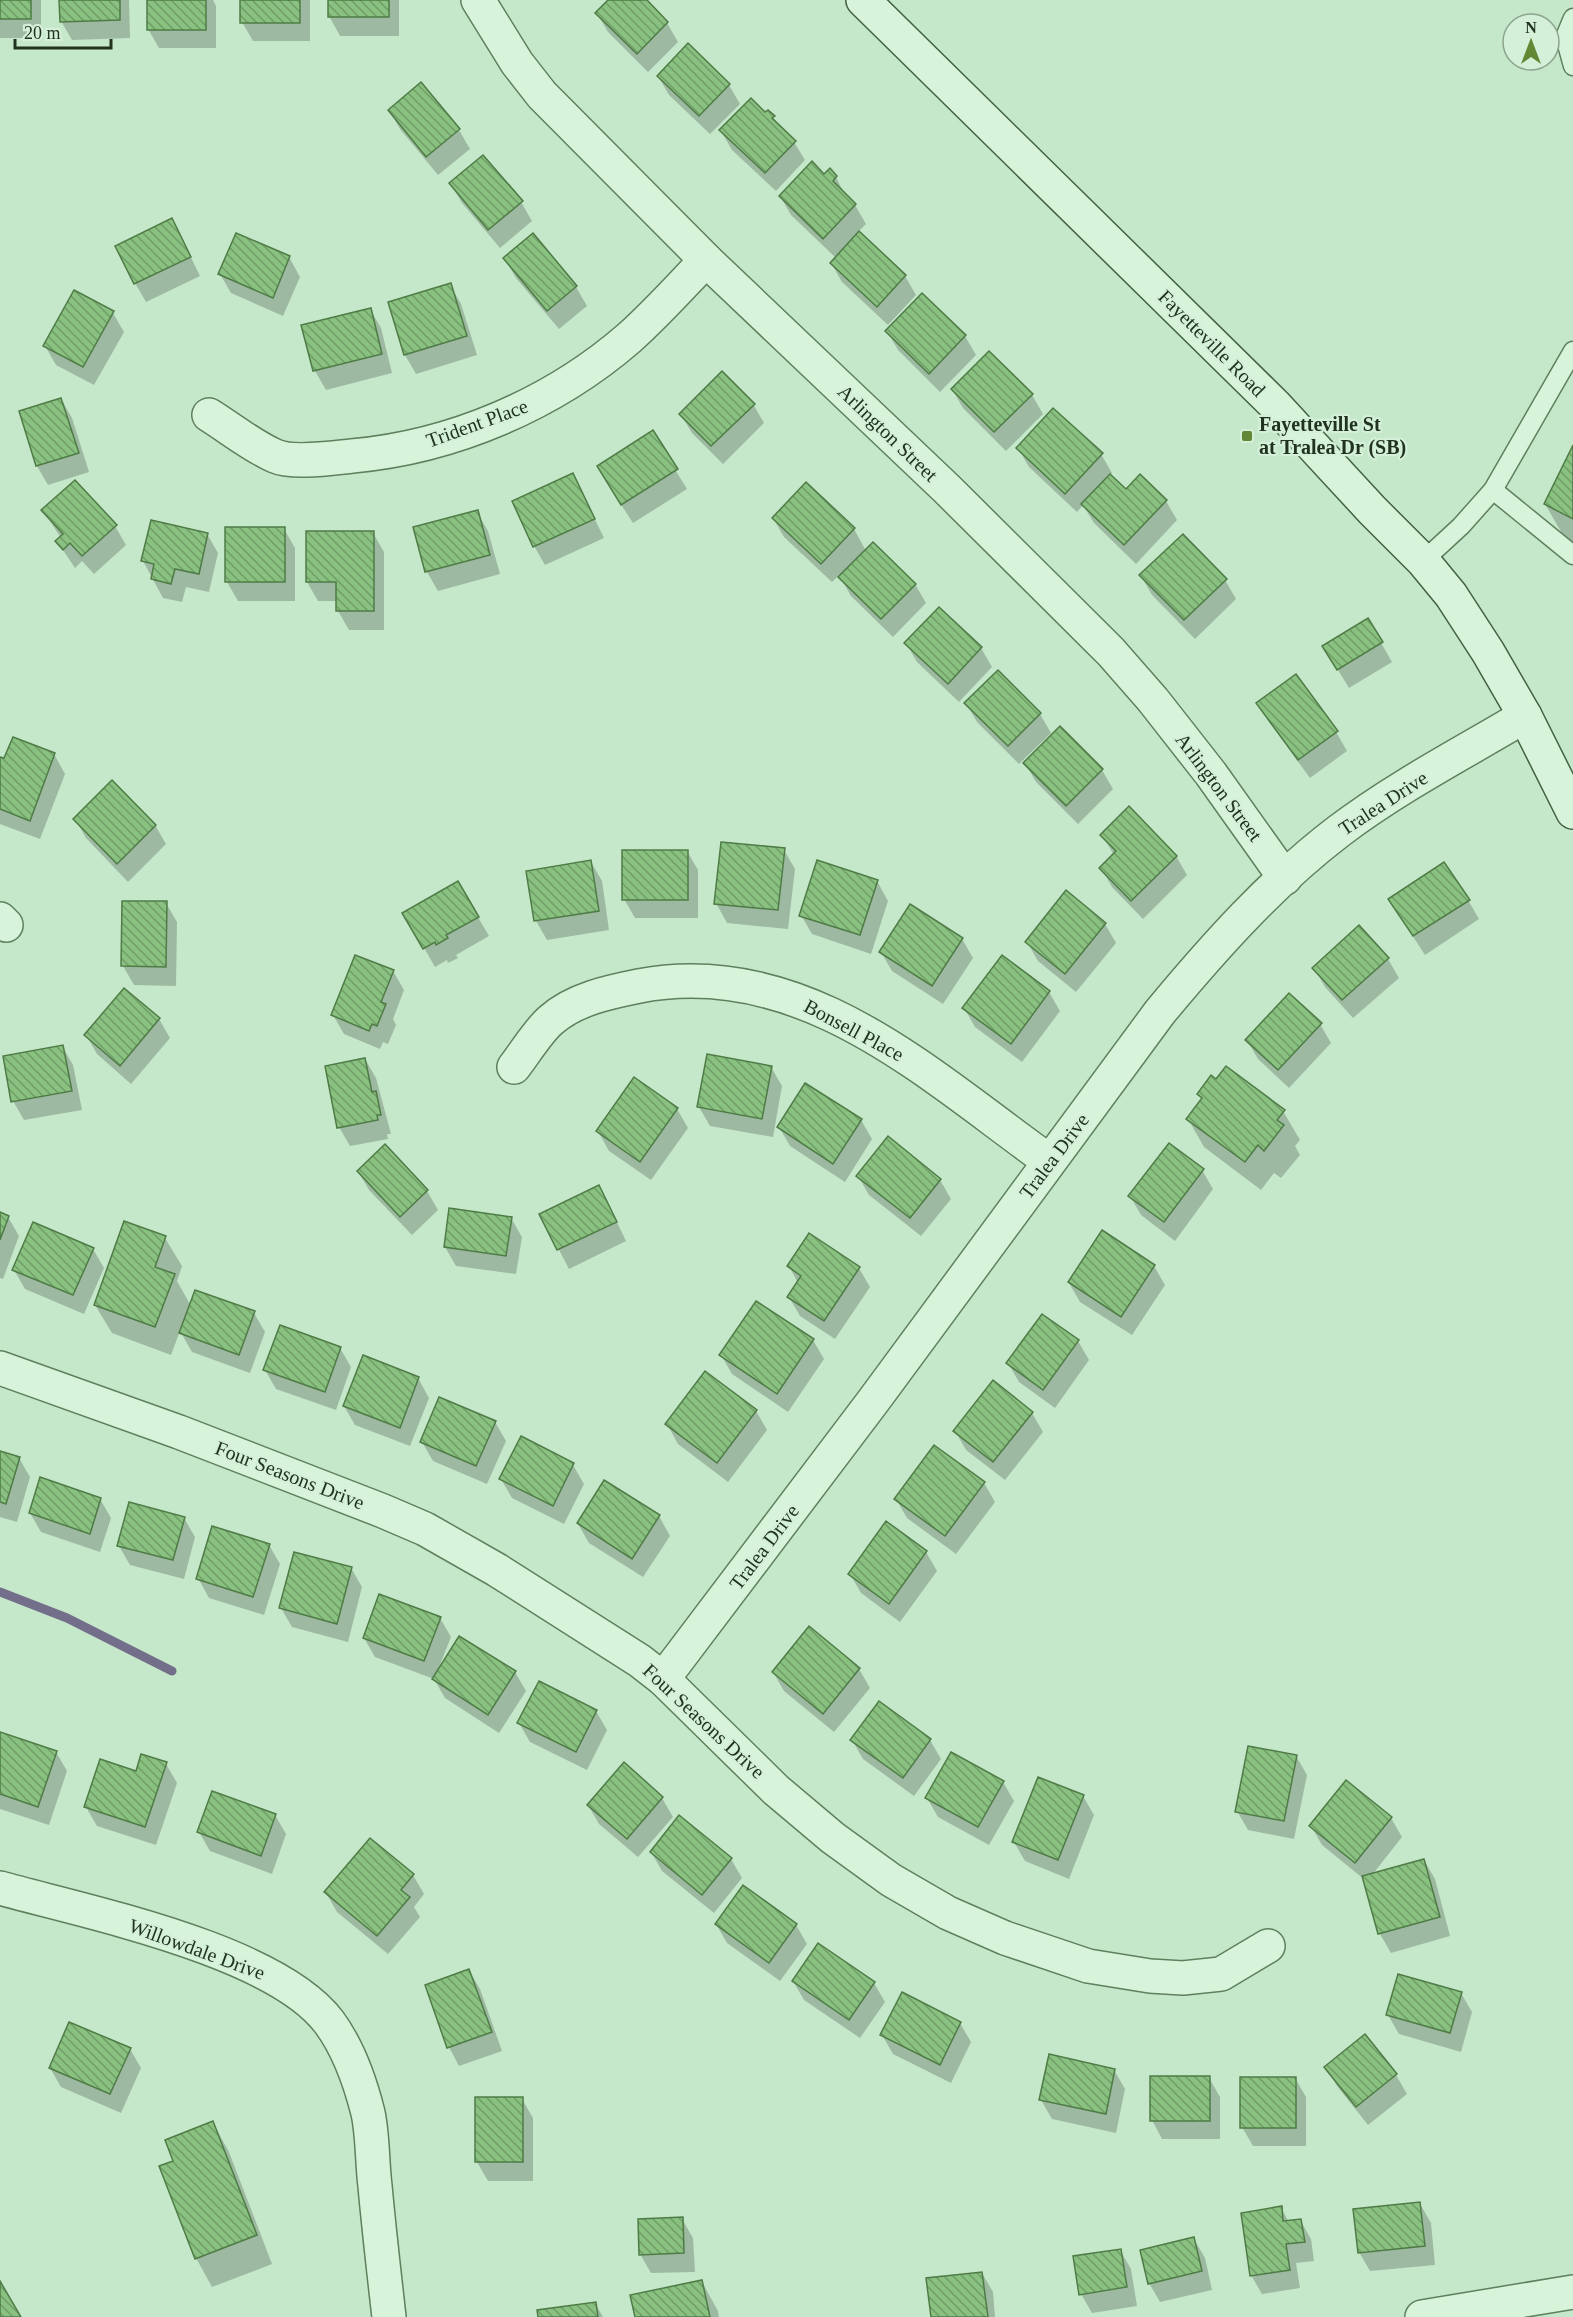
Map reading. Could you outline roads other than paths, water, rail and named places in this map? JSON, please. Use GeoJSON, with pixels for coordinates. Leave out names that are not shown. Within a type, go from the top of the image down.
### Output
{"type":"FeatureCollection","features":[{"type":"Feature","properties":{"kind":"street","name":"Arlington Street"},"geometry":{"type":"LineString","coordinates":[[478,0],[517,63],[542,94],[706,260],[955,497],[1111,652],[1153,700],[1286,878]]}},
{"type":"Feature","properties":{"kind":"street","name":"Fayetteville Road"},"geometry":{"type":"LineString","coordinates":[[863,0],[1275,405],[1372,510],[1424,561],[1451,595],[1488,652],[1525,716],[1573,812]]}},
{"type":"Feature","properties":{"kind":"street","name":"Trident Place"},"geometry":{"type":"LineString","coordinates":[[209,415],[276,457],[310,460],[378,454],[446,438],[538,401],[581,374],[629,338],[706,260]]}},
{"type":"Feature","properties":{"kind":"street","name":"Tralea Drive"},"geometry":{"type":"LineString","coordinates":[[663,1679],[874,1400],[1160,1012],[1199,966],[1286,878],[1339,831],[1399,790],[1525,716]]}},
{"type":"Feature","properties":{"kind":"street","name":"Bonsell Place"},"geometry":{"type":"LineString","coordinates":[[514,1067],[550,1020],[583,1001],[600,995],[659,982],[702,982],[744,986],[794,999],[831,1013],[887,1044],[1049,1161]]}},
{"type":"Feature","properties":{"kind":"street","name":"Four Seasons Drive"},"geometry":{"type":"LineString","coordinates":[[0,1368],[190,1436],[383,1511],[424,1529],[497,1570],[606,1638],[663,1679],[776,1790],[832,1838],[891,1880],[948,1913],[1005,1938],[1088,1966],[1150,1976],[1183,1978],[1221,1974],[1268,1946]]}},
{"type":"Feature","properties":{"kind":"street","name":"Willowdale Drive"},"geometry":{"type":"LineString","coordinates":[[0,1888],[136,1925],[233,1958],[278,1980],[310,2003],[328,2021],[351,2061],[368,2116],[381,2255],[390,2317]]}},
{"type":"Feature","properties":{"kind":"street"},"geometry":{"type":"LineString","coordinates":[[1422,2317],[1573,2292]]}},
{"type":"Feature","properties":{"kind":"lane"},"geometry":{"type":"LineString","coordinates":[[1573,18],[1564,37],[1573,66]]}},
{"type":"Feature","properties":{"kind":"lane"},"geometry":{"type":"LineString","coordinates":[[1424,561],[1461,526],[1493,490],[1573,351]]}},
{"type":"Feature","properties":{"kind":"lane"},"geometry":{"type":"LineString","coordinates":[[1493,490],[1573,555]]}},
{"type":"Feature","properties":{"kind":"waterway"},"geometry":{"type":"LineString","coordinates":[[0,1592],[67,1618],[172,1671]]}},
{"type":"Feature","properties":{"kind":"place","name":"Fayetteville St at Tralea Dr (SB)"},"geometry":{"type":"Point","coordinates":[1247,436]}}]}
